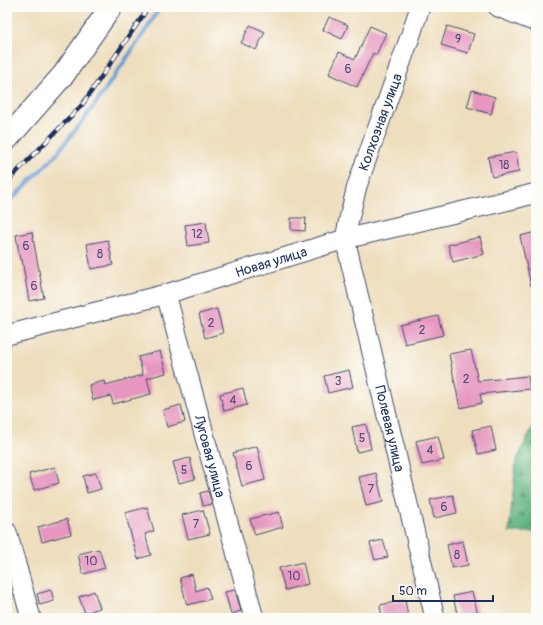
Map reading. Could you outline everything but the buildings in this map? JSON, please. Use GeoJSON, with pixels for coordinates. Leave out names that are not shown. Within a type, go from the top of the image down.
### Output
{"type":"FeatureCollection","features":[{"type":"Feature","properties":{"kind":"main road"},"geometry":{"type":"LineString","coordinates":[[7,140],[64,74],[111,7]]}},
{"type":"Feature","properties":{"kind":"street","name":"Колхозная улица"},"geometry":{"type":"LineString","coordinates":[[345,239],[357,186],[408,45],[420,7]]}},
{"type":"Feature","properties":{"kind":"street"},"geometry":{"type":"LineString","coordinates":[[498,7],[536,22]]}},
{"type":"Feature","properties":{"kind":"street","name":"Новая улица"},"geometry":{"type":"LineString","coordinates":[[7,335],[166,294],[345,239],[514,200],[536,193]]}},
{"type":"Feature","properties":{"kind":"street","name":"Полевая улица"},"geometry":{"type":"LineString","coordinates":[[345,239],[436,618]]}},
{"type":"Feature","properties":{"kind":"street","name":"Луговая улица"},"geometry":{"type":"LineString","coordinates":[[166,294],[254,618]]}},
{"type":"Feature","properties":{"kind":"street"},"geometry":{"type":"LineString","coordinates":[[7,532],[31,618]]}},
{"type":"Feature","properties":{"kind":"green space"},"geometry":{"type":"Polygon","coordinates":[[[536,420],[536,532],[509,532],[516,461],[536,420]]]}},
{"type":"Feature","properties":{"kind":"waterway"},"geometry":{"type":"LineString","coordinates":[[7,204],[56,155],[94,106],[160,7]]}},
{"type":"Feature","properties":{"kind":"railway"},"geometry":{"type":"LineString","coordinates":[[7,182],[82,105],[144,14],[147,7]]}}]}
